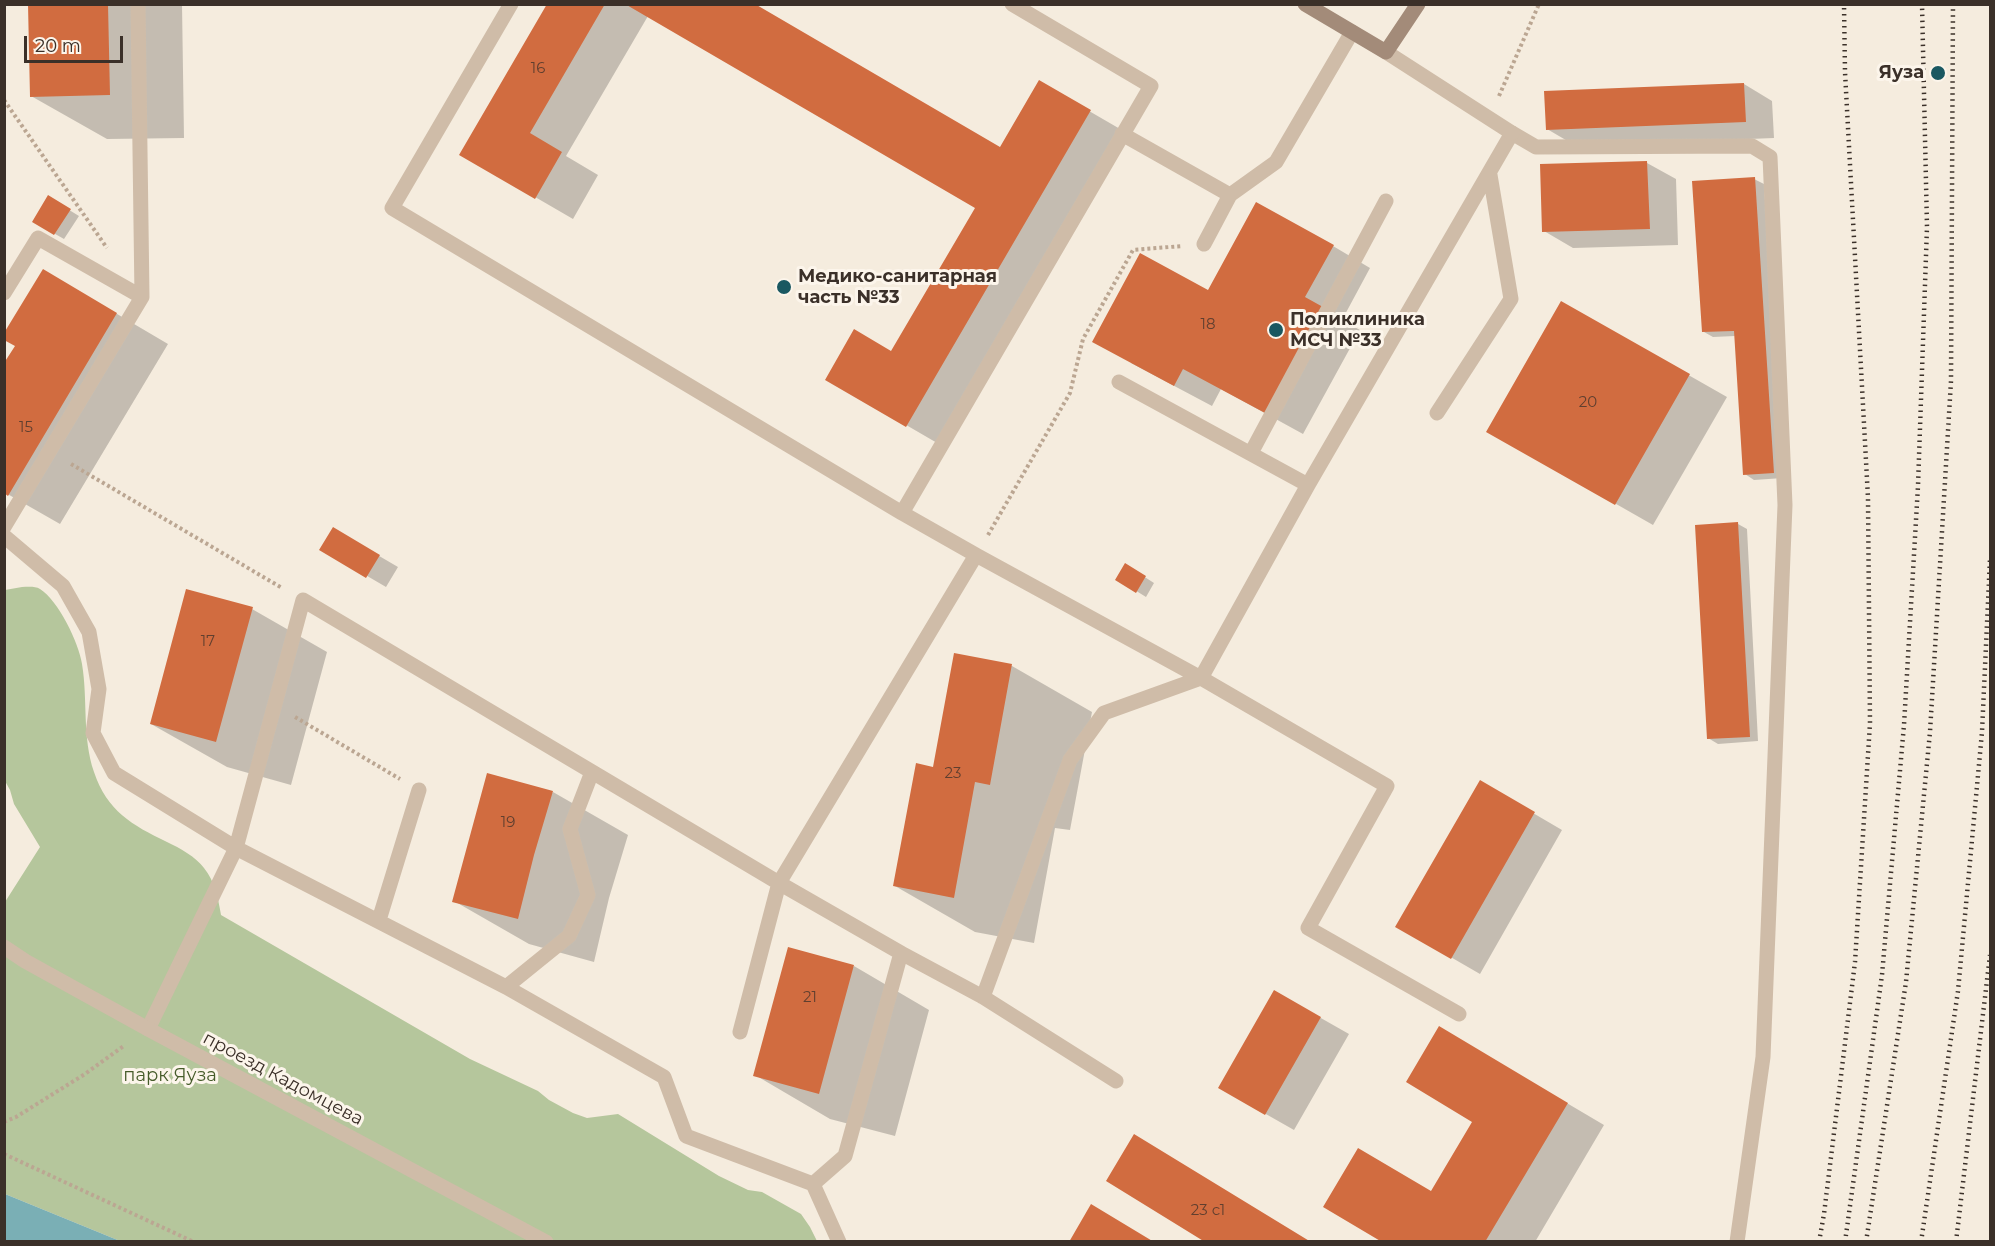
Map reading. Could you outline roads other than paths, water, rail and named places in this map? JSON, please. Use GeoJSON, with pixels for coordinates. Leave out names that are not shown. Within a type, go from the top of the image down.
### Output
{"type":"FeatureCollection","features":[{"type":"Feature","properties":{"kind":"street"},"geometry":{"type":"LineString","coordinates":[[4,527],[142,297],[138,4]]}},
{"type":"Feature","properties":{"kind":"street"},"geometry":{"type":"LineString","coordinates":[[511,4],[392,208],[903,513],[1201,678],[1387,786],[1308,928],[1459,1014]]}},
{"type":"Feature","properties":{"kind":"street"},"geometry":{"type":"LineString","coordinates":[[903,513],[1151,86],[1012,4]]}},
{"type":"Feature","properties":{"kind":"street"},"geometry":{"type":"LineString","coordinates":[[1305,4],[1386,52],[1536,147],[1752,146],[1770,157],[1785,505],[1763,1057],[1737,1242]]}},
{"type":"Feature","properties":{"kind":"street"},"geometry":{"type":"LineString","coordinates":[[1386,52],[1418,4]]}},
{"type":"Feature","properties":{"kind":"street"},"geometry":{"type":"LineString","coordinates":[[1204,244],[1230,195],[1276,162],[1352,32]]}},
{"type":"Feature","properties":{"kind":"street"},"geometry":{"type":"LineString","coordinates":[[983,997],[1070,760],[1104,713],[1201,678],[1308,485],[1490,175],[1512,133]]}},
{"type":"Feature","properties":{"kind":"street"},"geometry":{"type":"LineString","coordinates":[[1122,134],[1230,195]]}},
{"type":"Feature","properties":{"kind":"street"},"geometry":{"type":"LineString","coordinates":[[1437,413],[1511,299],[1490,175]]}},
{"type":"Feature","properties":{"kind":"street"},"geometry":{"type":"LineString","coordinates":[[1251,453],[1386,201]]}},
{"type":"Feature","properties":{"kind":"street"},"geometry":{"type":"LineString","coordinates":[[4,293],[38,238],[142,297]]}},
{"type":"Feature","properties":{"kind":"street"},"geometry":{"type":"LineString","coordinates":[[1119,382],[1308,485]]}},
{"type":"Feature","properties":{"kind":"street"},"geometry":{"type":"LineString","coordinates":[[4,536],[63,586],[89,632],[99,689],[93,733],[114,772],[236,848],[506,987],[664,1077],[686,1136],[813,1184],[839,1242]]}},
{"type":"Feature","properties":{"kind":"street"},"geometry":{"type":"LineString","coordinates":[[740,1032],[779,883],[976,555]]}},
{"type":"Feature","properties":{"kind":"street"},"geometry":{"type":"LineString","coordinates":[[148,1029],[236,848],[303,600],[779,883],[983,997],[1116,1081]]}},
{"type":"Feature","properties":{"kind":"street"},"geometry":{"type":"LineString","coordinates":[[506,987],[568,936],[588,895],[570,829],[592,772]]}},
{"type":"Feature","properties":{"kind":"street"},"geometry":{"type":"LineString","coordinates":[[379,920],[419,789]]}},
{"type":"Feature","properties":{"kind":"street","name":"проезд Кадомцева"},"geometry":{"type":"LineString","coordinates":[[4,947],[148,1029],[546,1242]]}},
{"type":"Feature","properties":{"kind":"street"},"geometry":{"type":"LineString","coordinates":[[813,1184],[845,1156],[901,953]]}},
{"type":"Feature","properties":{"kind":"water"},"geometry":{"type":"Polygon","coordinates":[[[5,1194],[120,1241],[5,1241],[5,1194]]]}},
{"type":"Feature","properties":{"kind":"railway"},"geometry":{"type":"LineString","coordinates":[[1819,1242],[1855,962],[1870,723],[1868,498],[1845,72],[1844,4]]}},
{"type":"Feature","properties":{"kind":"railway"},"geometry":{"type":"LineString","coordinates":[[1845,1242],[1882,975],[1904,725],[1918,486],[1927,227],[1922,4]]}},
{"type":"Feature","properties":{"kind":"railway"},"geometry":{"type":"LineString","coordinates":[[1866,1242],[1906,982],[1930,732],[1951,381],[1953,4]]}},
{"type":"Feature","properties":{"kind":"railway"},"geometry":{"type":"LineString","coordinates":[[1921,1242],[1958,991],[1982,732],[1990,559]]}},
{"type":"Feature","properties":{"kind":"railway"},"geometry":{"type":"LineString","coordinates":[[1956,1242],[1990,955]]}},
{"type":"Feature","properties":{"kind":"place","name":"Яуза"},"geometry":{"type":"Point","coordinates":[1938,73]}},
{"type":"Feature","properties":{"kind":"place","name":"Медико-санитарная часть №33"},"geometry":{"type":"Point","coordinates":[784,287]}},
{"type":"Feature","properties":{"kind":"place","name":"Поликлиника МСЧ №33"},"geometry":{"type":"Point","coordinates":[1276,330]}},
{"type":"Feature","properties":{"kind":"park label","name":"парк Яуза"},"geometry":{"type":"Point","coordinates":[170,1076]}}]}
